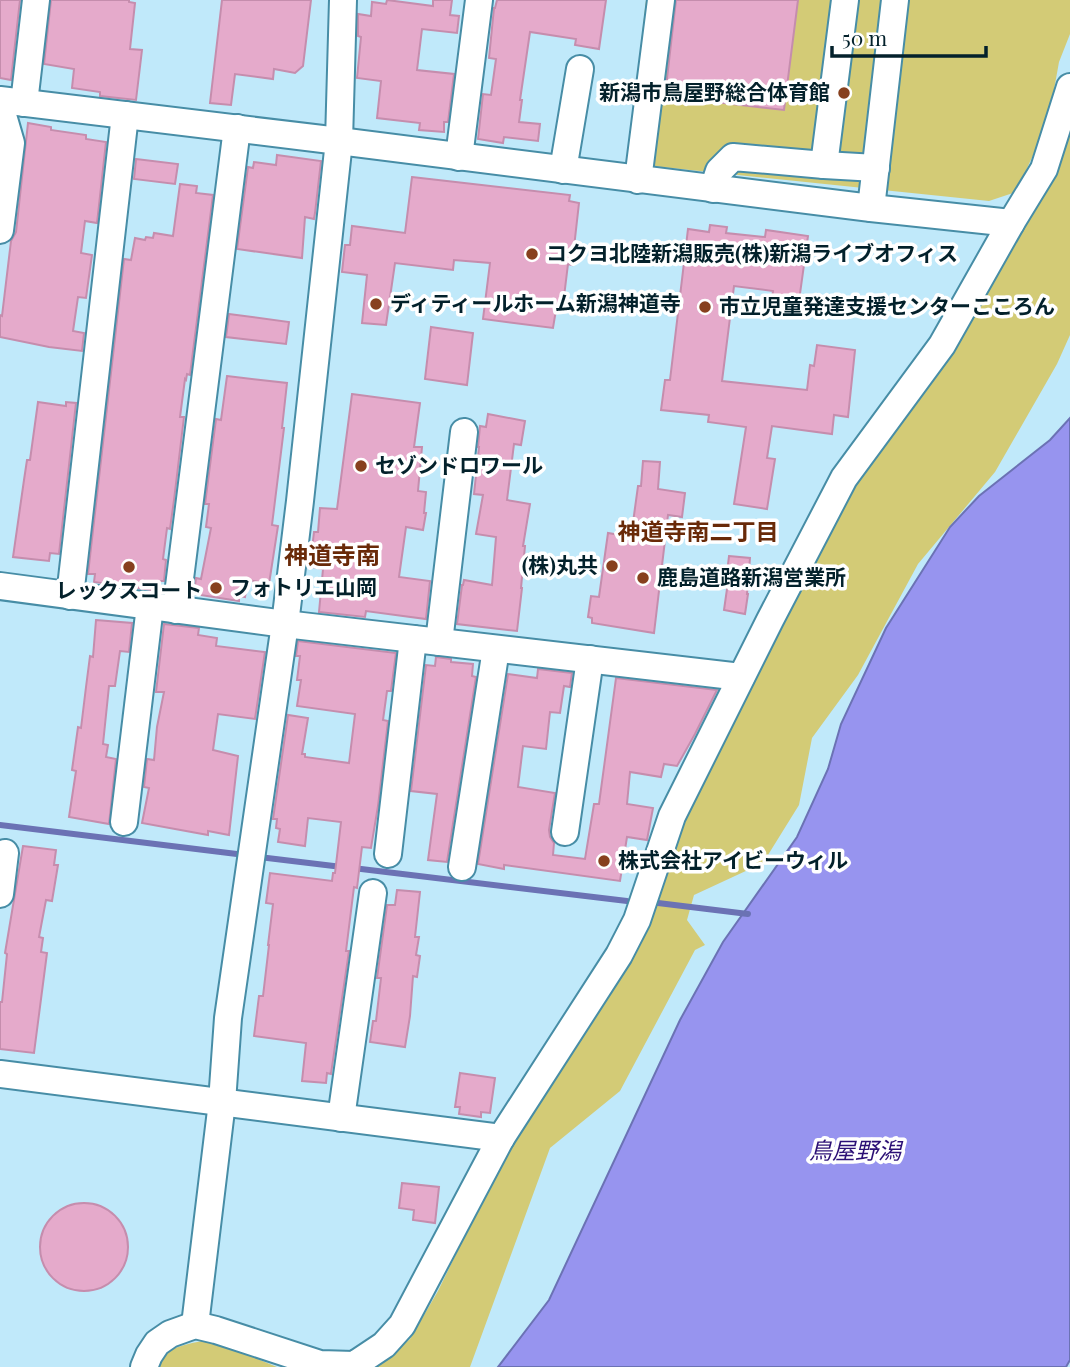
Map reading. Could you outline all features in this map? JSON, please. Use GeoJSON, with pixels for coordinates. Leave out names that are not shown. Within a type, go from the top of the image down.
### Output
{"type":"FeatureCollection","features":[{"type":"Feature","properties":{"kind":"street"},"geometry":{"type":"LineString","coordinates":[[0,230],[11,143],[8,103],[36,0]]}},
{"type":"Feature","properties":{"kind":"street"},"geometry":{"type":"LineString","coordinates":[[195,1325],[222,1102],[228,1018],[285,624],[339,141],[343,0]]}},
{"type":"Feature","properties":{"kind":"street"},"geometry":{"type":"LineString","coordinates":[[459,156],[479,0]]}},
{"type":"Feature","properties":{"kind":"street"},"geometry":{"type":"LineString","coordinates":[[638,180],[661,0]]}},
{"type":"Feature","properties":{"kind":"street"},"geometry":{"type":"LineString","coordinates":[[824,165],[845,0]]}},
{"type":"Feature","properties":{"kind":"street"},"geometry":{"type":"LineString","coordinates":[[871,208],[895,0]]}},
{"type":"Feature","properties":{"kind":"street"},"geometry":{"type":"LineString","coordinates":[[563,170],[580,69]]}},
{"type":"Feature","properties":{"kind":"street"},"geometry":{"type":"LineString","coordinates":[[144,1367],[157,1343],[170,1334],[195,1325],[320,1364],[354,1365],[384,1345],[402,1325],[501,1138],[619,955],[637,920],[672,816],[844,478],[942,345],[1044,169],[1070,87]]}},
{"type":"Feature","properties":{"kind":"street"},"geometry":{"type":"LineString","coordinates":[[8,103],[237,128],[638,180],[1011,223]]}},
{"type":"Feature","properties":{"kind":"street"},"geometry":{"type":"LineString","coordinates":[[70,596],[125,115]]}},
{"type":"Feature","properties":{"kind":"street"},"geometry":{"type":"LineString","coordinates":[[176,610],[237,128]]}},
{"type":"Feature","properties":{"kind":"street"},"geometry":{"type":"LineString","coordinates":[[713,189],[719,171],[733,158],[876,168]]}},
{"type":"Feature","properties":{"kind":"street"},"geometry":{"type":"LineString","coordinates":[[388,854],[464,432]]}},
{"type":"Feature","properties":{"kind":"street"},"geometry":{"type":"LineString","coordinates":[[0,586],[285,624],[741,677]]}},
{"type":"Feature","properties":{"kind":"street"},"geometry":{"type":"LineString","coordinates":[[124,822],[150,606]]}},
{"type":"Feature","properties":{"kind":"street"},"geometry":{"type":"LineString","coordinates":[[462,867],[496,649]]}},
{"type":"Feature","properties":{"kind":"street"},"geometry":{"type":"LineString","coordinates":[[565,832],[590,659]]}},
{"type":"Feature","properties":{"kind":"street"},"geometry":{"type":"LineString","coordinates":[[0,894],[5,853]]}},
{"type":"Feature","properties":{"kind":"street"},"geometry":{"type":"LineString","coordinates":[[341,1118],[373,893]]}},
{"type":"Feature","properties":{"kind":"street"},"geometry":{"type":"LineString","coordinates":[[0,1074],[501,1138]]}},
{"type":"Feature","properties":{"kind":"shaded area","name":"新潟市鳥屋野総合体育館"},"geometry":{"type":"Polygon","coordinates":[[[646,0],[1070,0],[1070,34],[1059,62],[1048,123],[1016,192],[989,201],[652,166],[628,156],[646,0]]]}},
{"type":"Feature","properties":{"kind":"shaded area"},"geometry":{"type":"Polygon","coordinates":[[[1070,119],[1070,335],[1057,364],[995,472],[918,564],[858,675],[812,738],[799,805],[763,863],[694,895],[687,920],[705,945],[695,950],[620,1091],[550,1148],[470,1367],[376,1367],[410,1339],[438,1291],[515,1133],[863,469],[1070,119]]]}},
{"type":"Feature","properties":{"kind":"shaded area"},"geometry":{"type":"Polygon","coordinates":[[[207,1340],[277,1367],[155,1367],[170,1351],[207,1340]]]}},
{"type":"Feature","properties":{"kind":"water","name":"鳥屋野潟"},"geometry":{"type":"Polygon","coordinates":[[[1070,418],[1070,1360],[1066,1367],[498,1367],[549,1300],[680,1020],[723,942],[797,837],[828,769],[841,724],[886,628],[950,527],[979,496],[1050,440],[1070,418]]]}},
{"type":"Feature","properties":{"kind":"building"},"geometry":{"type":"Polygon","coordinates":[[[0,0],[20,0],[11,80],[0,78],[0,0]]]}},
{"type":"Feature","properties":{"kind":"building"},"geometry":{"type":"Polygon","coordinates":[[[51,0],[129,0],[135,3],[130,49],[142,50],[136,100],[100,96],[100,92],[72,88],[74,69],[44,64],[51,0]]]}},
{"type":"Feature","properties":{"kind":"building"},"geometry":{"type":"Polygon","coordinates":[[[222,0],[311,0],[303,66],[295,73],[274,69],[273,79],[235,74],[231,105],[210,103],[222,0]]]}},
{"type":"Feature","properties":{"kind":"building"},"geometry":{"type":"Polygon","coordinates":[[[387,0],[433,6],[433,0],[452,0],[450,15],[459,16],[457,33],[422,29],[417,70],[454,74],[448,122],[444,122],[444,132],[419,130],[420,123],[377,118],[381,81],[357,78],[361,37],[358,36],[358,14],[371,16],[372,2],[386,4],[387,0]]]}},
{"type":"Feature","properties":{"kind":"building"},"geometry":{"type":"Polygon","coordinates":[[[497,0],[606,0],[599,49],[575,45],[576,39],[530,32],[519,122],[540,124],[538,141],[504,137],[503,143],[478,139],[483,94],[491,95],[496,59],[489,58],[497,0]]]}},
{"type":"Feature","properties":{"kind":"building"},"geometry":{"type":"Polygon","coordinates":[[[676,0],[798,0],[784,110],[665,96],[676,0]]]}},
{"type":"Feature","properties":{"kind":"building"},"geometry":{"type":"Polygon","coordinates":[[[28,123],[106,142],[97,223],[85,221],[81,253],[92,255],[86,298],[78,297],[73,331],[84,333],[82,351],[0,337],[0,315],[2,316],[11,241],[16,232],[28,123]]]}},
{"type":"Feature","properties":{"kind":"building"},"geometry":{"type":"Polygon","coordinates":[[[277,155],[321,161],[314,219],[305,217],[302,258],[237,249],[248,167],[253,168],[254,162],[276,165],[277,155]]]}},
{"type":"Feature","properties":{"kind":"building"},"geometry":{"type":"Polygon","coordinates":[[[136,159],[178,164],[175,184],[134,179],[136,159]]]}},
{"type":"Feature","properties":{"kind":"building"},"geometry":{"type":"Polygon","coordinates":[[[412,177],[570,195],[569,201],[579,203],[572,265],[568,264],[563,305],[557,304],[553,328],[483,319],[490,263],[454,260],[453,270],[395,263],[386,325],[362,323],[367,275],[342,272],[345,245],[350,245],[352,226],[405,233],[412,177]]]}},
{"type":"Feature","properties":{"kind":"building"},"geometry":{"type":"Polygon","coordinates":[[[180,184],[197,186],[196,193],[213,195],[190,375],[187,374],[185,379],[180,417],[184,417],[170,529],[167,528],[163,559],[166,560],[164,581],[160,581],[158,591],[94,582],[95,574],[88,574],[124,259],[131,260],[135,238],[153,238],[154,233],[173,236],[180,184]]]}},
{"type":"Feature","properties":{"kind":"building"},"geometry":{"type":"Polygon","coordinates":[[[710,225],[727,227],[726,233],[765,237],[766,230],[808,236],[799,301],[772,298],[773,291],[734,286],[722,381],[807,390],[810,365],[814,366],[817,345],[855,350],[848,417],[834,415],[832,434],[772,426],[767,458],[775,459],[767,509],[734,504],[746,427],[708,422],[709,415],[661,410],[665,380],[670,380],[688,229],[709,232],[710,225]]]}},
{"type":"Feature","properties":{"kind":"building"},"geometry":{"type":"Polygon","coordinates":[[[229,314],[289,322],[286,344],[226,337],[229,314]]]}},
{"type":"Feature","properties":{"kind":"building"},"geometry":{"type":"Polygon","coordinates":[[[431,327],[473,333],[467,385],[425,379],[431,327]]]}},
{"type":"Feature","properties":{"kind":"building"},"geometry":{"type":"Polygon","coordinates":[[[227,376],[287,383],[272,525],[278,526],[269,584],[248,580],[245,597],[239,596],[239,601],[194,594],[196,578],[201,579],[211,528],[206,527],[209,504],[205,504],[216,419],[221,420],[227,376]]]}},
{"type":"Feature","properties":{"kind":"building"},"geometry":{"type":"Polygon","coordinates":[[[352,394],[420,403],[414,447],[422,447],[418,491],[426,492],[426,513],[423,530],[406,527],[399,577],[430,581],[426,619],[366,611],[365,617],[319,612],[323,569],[312,567],[314,532],[318,532],[320,508],[337,509],[352,394]]]}},
{"type":"Feature","properties":{"kind":"building"},"geometry":{"type":"Polygon","coordinates":[[[38,402],[66,406],[66,402],[76,403],[59,554],[50,553],[49,561],[13,557],[38,402]]]}},
{"type":"Feature","properties":{"kind":"building"},"geometry":{"type":"Polygon","coordinates":[[[488,414],[525,421],[521,445],[514,444],[507,500],[530,504],[523,546],[517,631],[457,624],[464,580],[492,585],[496,537],[476,534],[483,495],[474,494],[480,426],[486,427],[488,414]]]}},
{"type":"Feature","properties":{"kind":"building"},"geometry":{"type":"Polygon","coordinates":[[[643,461],[660,462],[658,489],[685,493],[682,517],[668,515],[654,633],[592,623],[592,618],[588,617],[591,596],[599,597],[608,533],[631,537],[643,461]]]}},
{"type":"Feature","properties":{"kind":"building"},"geometry":{"type":"Polygon","coordinates":[[[729,556],[750,558],[745,614],[724,610],[729,556]]]}},
{"type":"Feature","properties":{"kind":"building"},"geometry":{"type":"Polygon","coordinates":[[[96,620],[132,623],[129,652],[120,651],[115,686],[109,686],[103,744],[108,745],[106,757],[116,759],[109,824],[69,817],[76,771],[72,770],[78,727],[81,728],[90,656],[93,657],[96,620]]]}},
{"type":"Feature","properties":{"kind":"building"},"geometry":{"type":"Polygon","coordinates":[[[164,624],[199,628],[198,635],[217,638],[216,646],[265,652],[255,719],[218,714],[213,750],[238,756],[229,835],[208,831],[208,835],[142,823],[149,788],[144,787],[147,759],[154,760],[164,692],[156,692],[164,624]]]}},
{"type":"Feature","properties":{"kind":"building"},"geometry":{"type":"Polygon","coordinates":[[[298,641],[396,653],[391,691],[387,691],[383,720],[388,721],[378,806],[371,848],[362,847],[357,888],[354,887],[346,951],[349,951],[331,1074],[327,1073],[326,1083],[302,1081],[306,1043],[254,1036],[259,996],[263,996],[269,945],[273,904],[266,903],[270,873],[332,881],[341,822],[308,818],[305,846],[278,842],[280,829],[276,828],[277,819],[273,819],[288,715],[308,718],[302,754],[305,754],[305,757],[349,763],[355,714],[297,706],[301,680],[297,680],[300,656],[296,656],[298,641]]]}},
{"type":"Feature","properties":{"kind":"building"},"geometry":{"type":"Polygon","coordinates":[[[436,657],[451,659],[451,662],[473,664],[472,676],[476,677],[447,862],[428,860],[437,794],[411,791],[426,665],[435,666],[436,657]]]}},
{"type":"Feature","properties":{"kind":"building"},"geometry":{"type":"Polygon","coordinates":[[[538,669],[572,673],[570,687],[564,686],[560,713],[550,712],[546,749],[523,746],[518,787],[555,793],[549,830],[554,843],[553,855],[585,859],[594,804],[599,804],[616,678],[717,690],[677,766],[664,764],[661,777],[630,772],[627,804],[653,808],[647,840],[627,837],[620,881],[478,864],[508,674],[537,678],[538,669]]]}},
{"type":"Feature","properties":{"kind":"building"},"geometry":{"type":"Polygon","coordinates":[[[23,846],[56,850],[54,865],[58,865],[52,901],[46,900],[39,937],[43,938],[41,952],[47,953],[34,1053],[0,1049],[0,1002],[5,953],[23,846]]]}},
{"type":"Feature","properties":{"kind":"building"},"geometry":{"type":"Polygon","coordinates":[[[397,890],[420,892],[415,937],[419,937],[416,955],[420,956],[417,977],[413,976],[405,1047],[370,1042],[373,1021],[376,1021],[381,978],[377,978],[387,905],[395,905],[397,890]]]}},
{"type":"Feature","properties":{"kind":"building"},"geometry":{"type":"Polygon","coordinates":[[[460,1073],[495,1078],[490,1113],[481,1112],[481,1117],[459,1114],[460,1107],[455,1107],[460,1073]]]}},
{"type":"Feature","properties":{"kind":"building"},"geometry":{"type":"Polygon","coordinates":[[[402,1183],[439,1187],[435,1223],[413,1220],[414,1210],[399,1208],[402,1183]]]}},
{"type":"Feature","properties":{"kind":"building"},"geometry":{"type":"Polygon","coordinates":[[[84,1203],[101,1207],[115,1216],[124,1230],[128,1247],[124,1264],[115,1278],[101,1287],[84,1291],[67,1287],[53,1278],[44,1264],[40,1247],[44,1230],[53,1216],[67,1207],[84,1203]]]}},
{"type":"Feature","properties":{"kind":"waterway"},"geometry":{"type":"LineString","coordinates":[[0,825],[245,855]]}},
{"type":"Feature","properties":{"kind":"waterway"},"geometry":{"type":"LineString","coordinates":[[259,857],[342,867]]}},
{"type":"Feature","properties":{"kind":"waterway"},"geometry":{"type":"LineString","coordinates":[[353,868],[627,901]]}},
{"type":"Feature","properties":{"kind":"waterway"},"geometry":{"type":"LineString","coordinates":[[658,903],[748,914]]}},
{"type":"Feature","properties":{"kind":"place","name":"新潟市鳥屋野総合体育館"},"geometry":{"type":"Point","coordinates":[844,93]}},
{"type":"Feature","properties":{"kind":"place","name":"コクヨ北陸新潟販売(株)新潟ライブオフィス"},"geometry":{"type":"Point","coordinates":[532,254]}},
{"type":"Feature","properties":{"kind":"place","name":"ディティールホーム新潟神道寺"},"geometry":{"type":"Point","coordinates":[376,304]}},
{"type":"Feature","properties":{"kind":"place","name":"市立児童発達支援センターこころん"},"geometry":{"type":"Point","coordinates":[705,307]}},
{"type":"Feature","properties":{"kind":"place","name":"セゾンドロワール"},"geometry":{"type":"Point","coordinates":[361,466]}},
{"type":"Feature","properties":{"kind":"place","name":"(株)丸共"},"geometry":{"type":"Point","coordinates":[612,566]}},
{"type":"Feature","properties":{"kind":"place","name":"レックスコート"},"geometry":{"type":"Point","coordinates":[129,567]}},
{"type":"Feature","properties":{"kind":"place","name":"鹿島道路新潟営業所"},"geometry":{"type":"Point","coordinates":[643,578]}},
{"type":"Feature","properties":{"kind":"place","name":"フォトリエ山岡"},"geometry":{"type":"Point","coordinates":[216,588]}},
{"type":"Feature","properties":{"kind":"place","name":"株式会社アイビーウィル"},"geometry":{"type":"Point","coordinates":[604,861]}},
{"type":"Feature","properties":{"kind":"district","name":"神道寺南二丁目"},"geometry":{"type":"Point","coordinates":[698,532]}},
{"type":"Feature","properties":{"kind":"district","name":"神道寺南"},"geometry":{"type":"Point","coordinates":[332,556]}}]}
